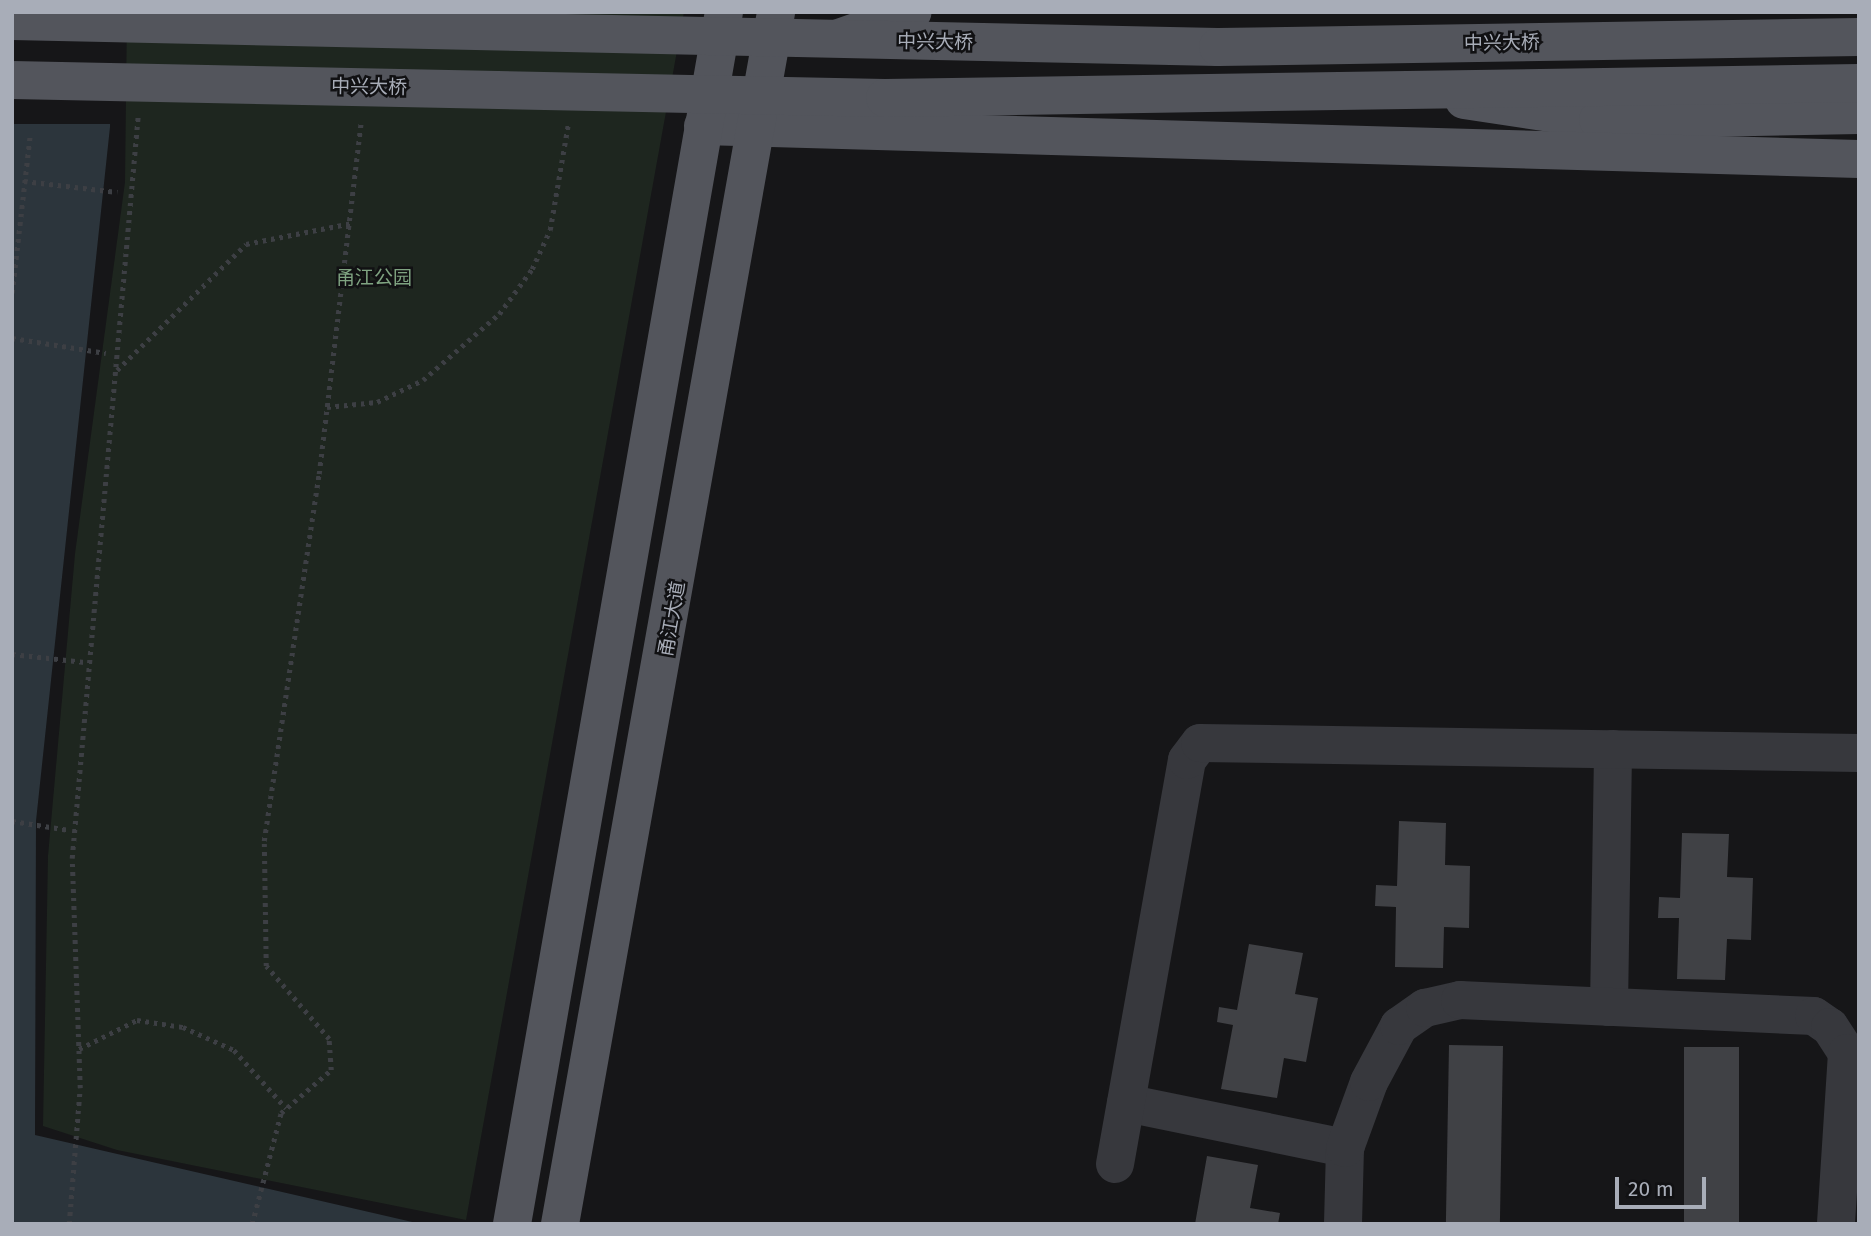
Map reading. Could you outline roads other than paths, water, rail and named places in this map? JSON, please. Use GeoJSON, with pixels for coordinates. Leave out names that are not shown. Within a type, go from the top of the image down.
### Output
{"type":"FeatureCollection","features":[{"type":"Feature","properties":{"kind":"main road"},"geometry":{"type":"LineString","coordinates":[[513,1223],[724,12]]}},
{"type":"Feature","properties":{"kind":"main road","name":"甬江大道"},"geometry":{"type":"LineString","coordinates":[[560,1224],[759,130],[776,12]]}},
{"type":"Feature","properties":{"kind":"main road"},"geometry":{"type":"LineString","coordinates":[[832,40],[913,12]]}},
{"type":"Feature","properties":{"kind":"main road","name":"中兴大桥"},"geometry":{"type":"LineString","coordinates":[[12,21],[1218,47],[1859,37]]}},
{"type":"Feature","properties":{"kind":"main road","name":"中兴大桥"},"geometry":{"type":"LineString","coordinates":[[12,80],[885,98],[1859,83]]}},
{"type":"Feature","properties":{"kind":"main road"},"geometry":{"type":"LineString","coordinates":[[1406,92],[1598,120],[1859,115]]}},
{"type":"Feature","properties":{"kind":"main road"},"geometry":{"type":"LineString","coordinates":[[703,127],[1859,159]]}},
{"type":"Feature","properties":{"kind":"street"},"geometry":{"type":"LineString","coordinates":[[1115,1164],[1187,760],[1200,743],[1859,753]]}},
{"type":"Feature","properties":{"kind":"street"},"geometry":{"type":"LineString","coordinates":[[1609,1007],[1613,750]]}},
{"type":"Feature","properties":{"kind":"street"},"geometry":{"type":"LineString","coordinates":[[1343,1224],[1345,1147],[1399,1026],[1425,1007],[1460,999],[1814,1016],[1830,1027],[1846,1053],[1836,1224]]}},
{"type":"Feature","properties":{"kind":"street"},"geometry":{"type":"LineString","coordinates":[[1126,1103],[1345,1147]]}},
{"type":"Feature","properties":{"kind":"park label","name":"甬江公园"},"geometry":{"type":"Point","coordinates":[374,278]}}]}
